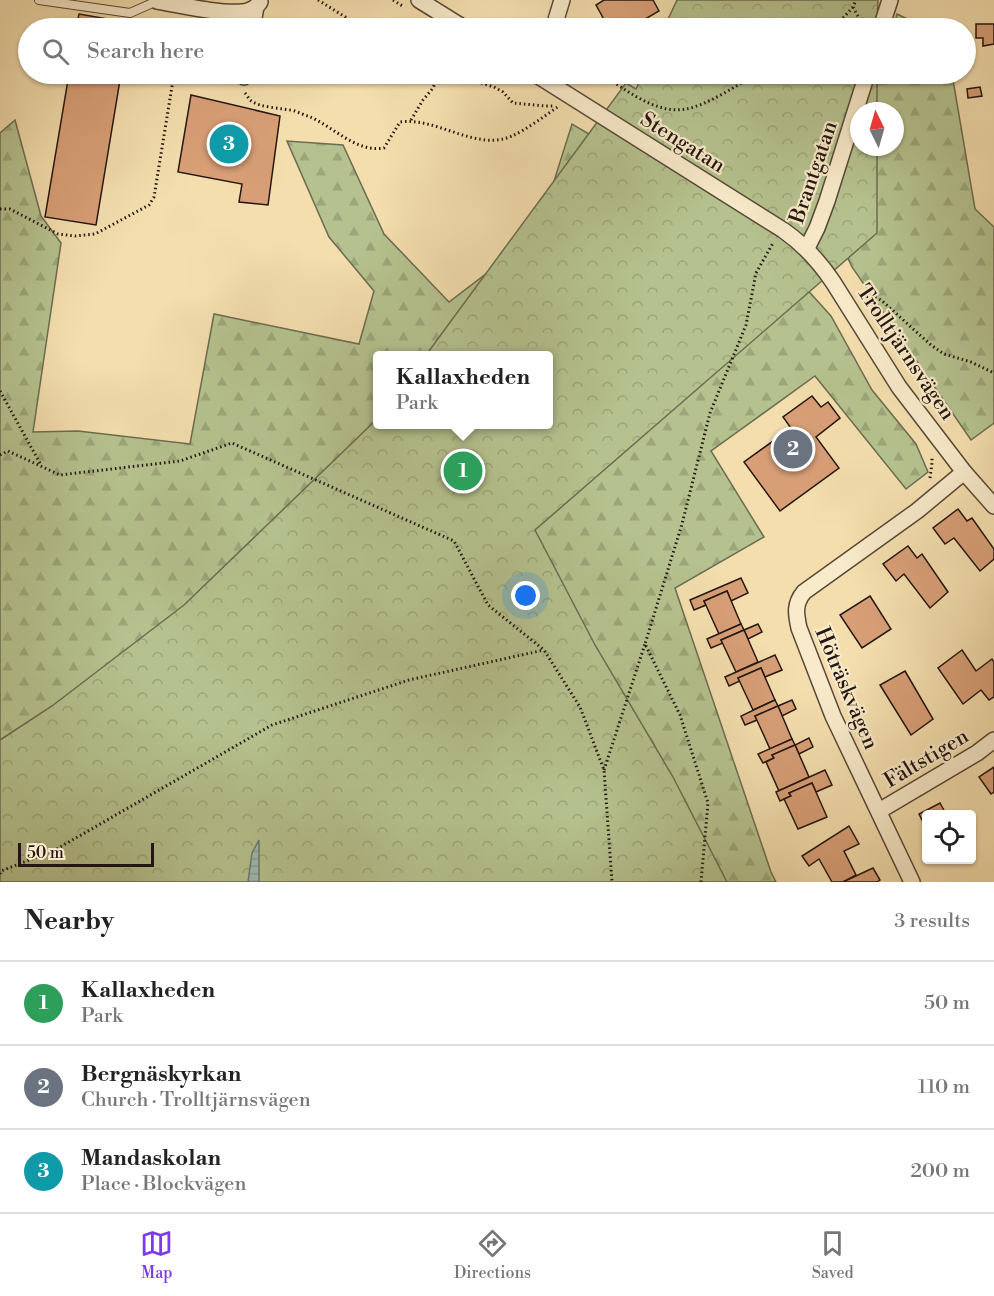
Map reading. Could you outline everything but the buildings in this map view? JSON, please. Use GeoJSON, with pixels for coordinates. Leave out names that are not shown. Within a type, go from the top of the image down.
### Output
{"type":"FeatureCollection","features":[{"type":"Feature","properties":{"kind":"street"},"geometry":{"type":"LineString","coordinates":[[419,0],[448,18]]}},
{"type":"Feature","properties":{"kind":"street"},"geometry":{"type":"LineString","coordinates":[[557,18],[562,0]]}},
{"type":"Feature","properties":{"kind":"street"},"geometry":{"type":"LineString","coordinates":[[884,18],[890,0]]}},
{"type":"Feature","properties":{"kind":"street"},"geometry":{"type":"LineString","coordinates":[[157,1],[243,12],[259,4]]}},
{"type":"Feature","properties":{"kind":"street","name":"Stengatan"},"geometry":{"type":"LineString","coordinates":[[540,84],[783,230],[807,248]]}},
{"type":"Feature","properties":{"kind":"street","name":"Brantgatan"},"geometry":{"type":"LineString","coordinates":[[807,248],[827,201],[864,84]]}},
{"type":"Feature","properties":{"kind":"street","name":"Trolltjärnsvägen"},"geometry":{"type":"LineString","coordinates":[[807,248],[848,304],[898,387],[964,472],[994,506]]}},
{"type":"Feature","properties":{"kind":"street","name":"Höträskvägen"},"geometry":{"type":"LineString","coordinates":[[912,882],[829,706],[799,628],[796,605],[804,592],[894,528],[964,472]]}},
{"type":"Feature","properties":{"kind":"street","name":"Fältstigen"},"geometry":{"type":"LineString","coordinates":[[879,811],[977,753],[994,740]]}},
{"type":"Feature","properties":{"kind":"lane"},"geometry":{"type":"LineString","coordinates":[[39,0],[130,13],[157,1]]}},
{"type":"Feature","properties":{"kind":"path"},"geometry":{"type":"LineString","coordinates":[[318,0],[347,18]]}},
{"type":"Feature","properties":{"kind":"path"},"geometry":{"type":"LineString","coordinates":[[843,18],[856,0]]}},
{"type":"Feature","properties":{"kind":"path"},"geometry":{"type":"LineString","coordinates":[[853,7],[859,18]]}},
{"type":"Feature","properties":{"kind":"path"},"geometry":{"type":"LineString","coordinates":[[0,209],[10,209],[58,234],[75,236],[95,234],[149,205],[154,197],[174,84]]}},
{"type":"Feature","properties":{"kind":"path"},"geometry":{"type":"LineString","coordinates":[[242,84],[250,100],[256,104],[296,111],[366,148],[378,149],[384,148],[400,122],[411,120],[478,139],[499,140],[513,136],[561,105]]}},
{"type":"Feature","properties":{"kind":"path"},"geometry":{"type":"LineString","coordinates":[[411,120],[435,84]]}},
{"type":"Feature","properties":{"kind":"path"},"geometry":{"type":"LineString","coordinates":[[484,84],[503,92],[513,103],[561,105]]}},
{"type":"Feature","properties":{"kind":"path"},"geometry":{"type":"LineString","coordinates":[[618,84],[645,101],[664,108],[680,110],[695,107],[738,84]]}},
{"type":"Feature","properties":{"kind":"path"},"geometry":{"type":"LineString","coordinates":[[551,100],[561,105]]}},
{"type":"Feature","properties":{"kind":"path"},"geometry":{"type":"LineString","coordinates":[[604,770],[682,524],[710,413],[746,325],[756,273],[773,242],[780,248]]}},
{"type":"Feature","properties":{"kind":"path"},"geometry":{"type":"LineString","coordinates":[[848,304],[865,296],[873,296],[888,305],[944,354],[994,373]]}},
{"type":"Feature","properties":{"kind":"path"},"geometry":{"type":"LineString","coordinates":[[0,391],[42,467]]}},
{"type":"Feature","properties":{"kind":"path"},"geometry":{"type":"LineString","coordinates":[[0,455],[8,451],[60,475],[180,460],[232,443],[454,541],[488,605],[544,650],[580,707],[604,770],[612,882]]}},
{"type":"Feature","properties":{"kind":"path"},"geometry":{"type":"LineString","coordinates":[[931,453],[932,463],[928,486],[936,495]]}},
{"type":"Feature","properties":{"kind":"path"},"geometry":{"type":"LineString","coordinates":[[645,644],[680,715],[708,803],[702,882]]}},
{"type":"Feature","properties":{"kind":"path"},"geometry":{"type":"LineString","coordinates":[[0,871],[55,850],[272,726],[409,680],[544,650]]}},
{"type":"Feature","properties":{"kind":"green space"},"geometry":{"type":"Polygon","coordinates":[[[677,0],[878,0],[877,18],[669,18],[677,0]]]}},
{"type":"Feature","properties":{"kind":"green space"},"geometry":{"type":"Polygon","coordinates":[[[625,84],[636,89],[638,84],[877,84],[877,102],[850,102],[850,156],[877,156],[877,233],[535,530],[595,645],[673,777],[727,882],[0,882],[0,740],[52,706],[184,605],[373,423],[373,429],[553,429],[553,351],[429,351],[625,84]]]}},
{"type":"Feature","properties":{"kind":"green space"},"geometry":{"type":"Polygon","coordinates":[[[877,84],[954,84],[975,209],[994,227],[994,423],[971,440],[852,267],[836,233],[857,156],[904,156],[904,102],[872,102],[877,84]]]}},
{"type":"Feature","properties":{"kind":"green space"},"geometry":{"type":"Polygon","coordinates":[[[15,120],[41,216],[61,243],[33,432],[78,431],[190,444],[214,314],[359,344],[374,291],[329,237],[287,141],[343,145],[384,234],[449,302],[537,235],[572,124],[618,151],[775,254],[831,316],[872,390],[916,444],[928,472],[906,489],[815,376],[711,451],[764,537],[675,588],[776,882],[0,882],[0,133],[15,120]]]}},
{"type":"Feature","properties":{"kind":"water"},"geometry":{"type":"Polygon","coordinates":[[[259,840],[259,882],[248,882],[252,853],[259,840]]]}},
{"type":"Feature","properties":{"kind":"place","name":"Mandaskolan"},"geometry":{"type":"Point","coordinates":[229,144]}},
{"type":"Feature","properties":{"kind":"place","name":"Bergnäskyrkan"},"geometry":{"type":"Point","coordinates":[793,449]}},
{"type":"Feature","properties":{"kind":"place","name":"Kallaxheden"},"geometry":{"type":"Point","coordinates":[463,471]}}]}
